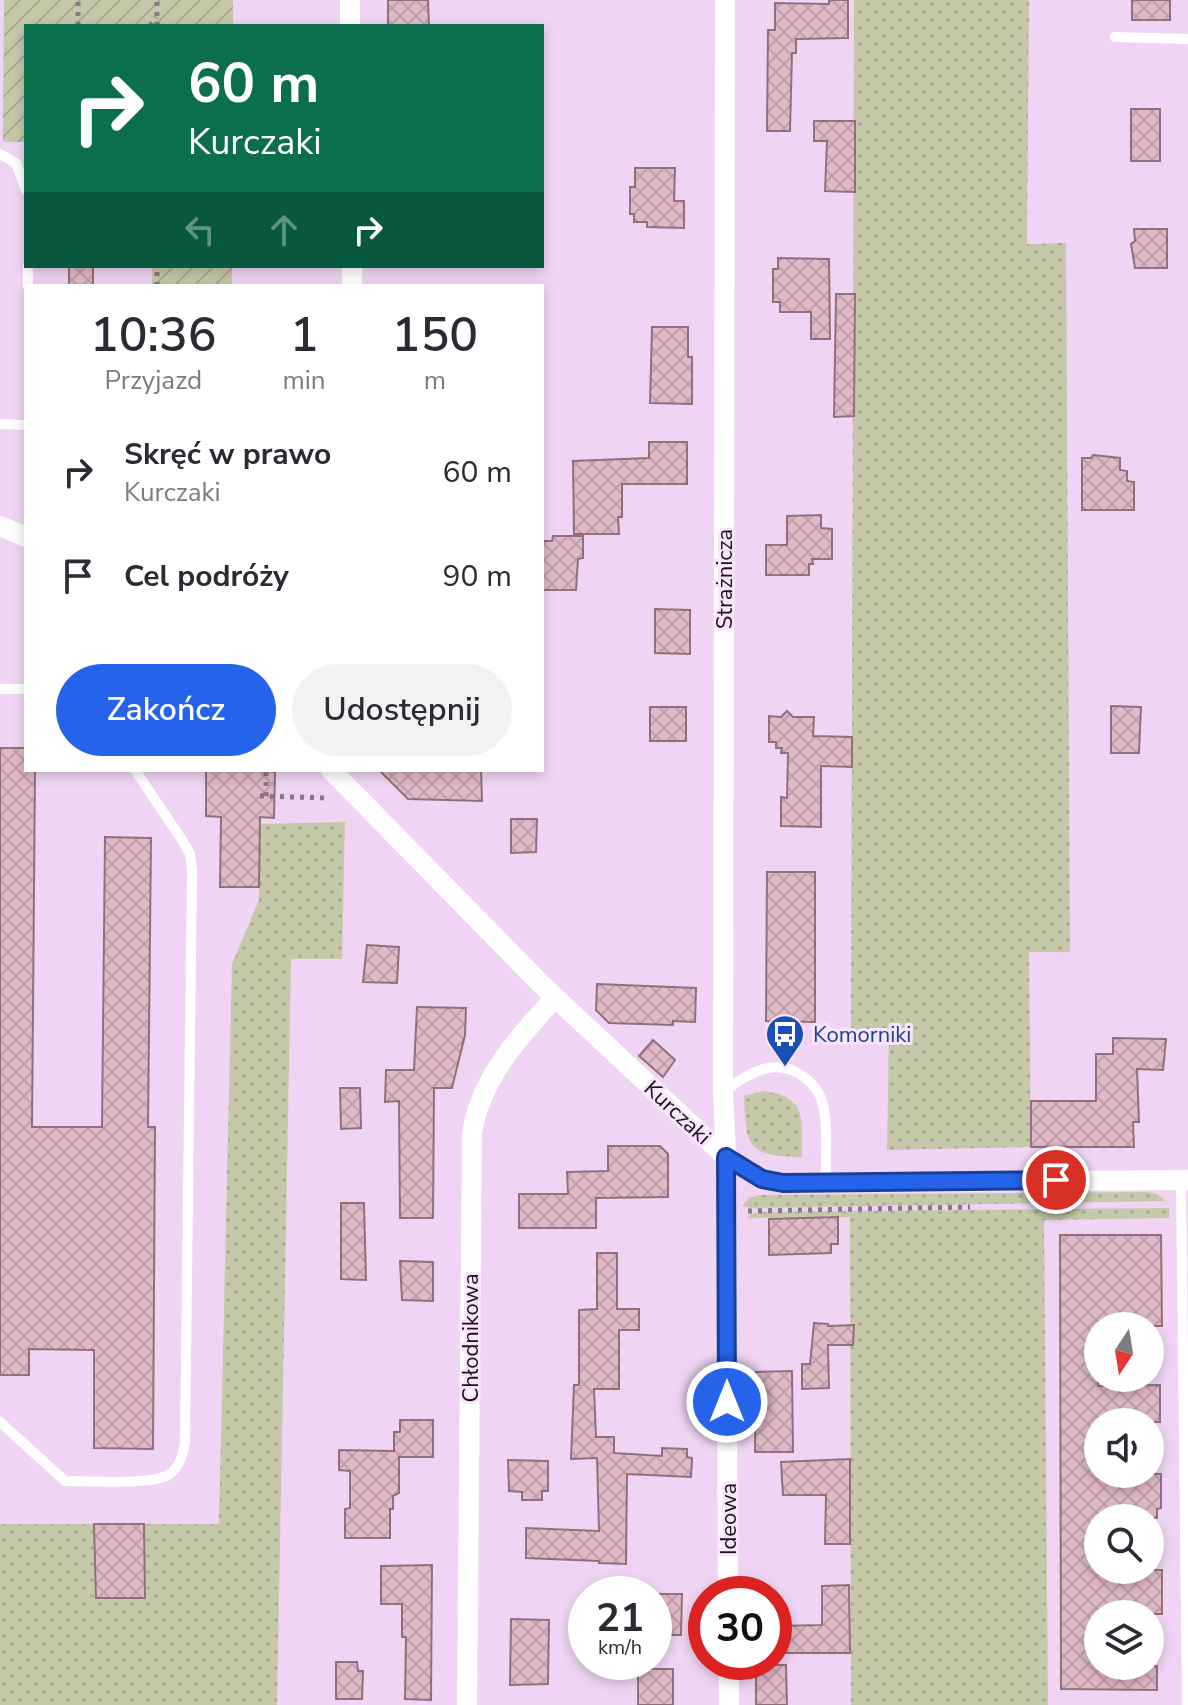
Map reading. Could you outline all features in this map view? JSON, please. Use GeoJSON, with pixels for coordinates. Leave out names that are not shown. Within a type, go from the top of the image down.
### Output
{"type":"FeatureCollection","features":[{"type":"Feature","properties":{"kind":"street"},"geometry":{"type":"LineString","coordinates":[[350,0],[350,24]]}},
{"type":"Feature","properties":{"kind":"street","name":"Strażnicza"},"geometry":{"type":"LineString","coordinates":[[725,0],[723,1092],[726,1157]]}},
{"type":"Feature","properties":{"kind":"street"},"geometry":{"type":"LineString","coordinates":[[0,526],[24,536]]}},
{"type":"Feature","properties":{"kind":"street","name":"Kurczaki"},"geometry":{"type":"LineString","coordinates":[[339,780],[555,998],[726,1157],[762,1179],[783,1183],[1184,1180]]}},
{"type":"Feature","properties":{"kind":"street","name":"Chłodnikowa"},"geometry":{"type":"LineString","coordinates":[[467,1705],[472,1134],[475,1111],[492,1076],[555,998]]}},
{"type":"Feature","properties":{"kind":"street","name":"Ideowa"},"geometry":{"type":"LineString","coordinates":[[726,1157],[728,1576]]}},
{"type":"Feature","properties":{"kind":"street"},"geometry":{"type":"LineString","coordinates":[[729,1680],[729,1705]]}},
{"type":"Feature","properties":{"kind":"lane"},"geometry":{"type":"LineString","coordinates":[[1115,37],[1188,39]]}},
{"type":"Feature","properties":{"kind":"lane"},"geometry":{"type":"LineString","coordinates":[[0,154],[16,163],[24,185]]}},
{"type":"Feature","properties":{"kind":"lane"},"geometry":{"type":"LineString","coordinates":[[0,424],[24,425]]}},
{"type":"Feature","properties":{"kind":"lane"},"geometry":{"type":"LineString","coordinates":[[0,689],[24,689]]}},
{"type":"Feature","properties":{"kind":"lane"},"geometry":{"type":"LineString","coordinates":[[0,1422],[65,1481],[154,1479],[170,1474],[182,1458],[185,1442],[192,872],[190,854],[184,843],[136,772]]}},
{"type":"Feature","properties":{"kind":"lane"},"geometry":{"type":"LineString","coordinates":[[723,1092],[745,1075],[772,1067],[785,1068],[807,1079],[821,1099],[824,1114],[826,1182]]}},
{"type":"Feature","properties":{"kind":"lane"},"geometry":{"type":"LineString","coordinates":[[1184,1180],[1187,1705]]}},
{"type":"Feature","properties":{"kind":"path"},"geometry":{"type":"LineString","coordinates":[[78,0],[78,24]]}},
{"type":"Feature","properties":{"kind":"path"},"geometry":{"type":"LineString","coordinates":[[157,0],[157,24]]}},
{"type":"Feature","properties":{"kind":"path"},"geometry":{"type":"LineString","coordinates":[[151,24],[157,16]]}},
{"type":"Feature","properties":{"kind":"path"},"geometry":{"type":"LineString","coordinates":[[266,772],[263,796],[339,780]]}},
{"type":"Feature","properties":{"kind":"path"},"geometry":{"type":"LineString","coordinates":[[727,1211],[740,1214],[748,1211],[981,1207]]}},
{"type":"Feature","properties":{"kind":"green space"},"geometry":{"type":"Polygon","coordinates":[[[4,0],[233,0],[233,24],[24,24],[24,142],[3,142],[4,0]]]}},
{"type":"Feature","properties":{"kind":"green space"},"geometry":{"type":"Polygon","coordinates":[[[854,0],[1029,0],[1027,244],[1066,243],[1070,952],[1029,952],[1031,1147],[887,1150],[889,1031],[851,1034],[854,0]]]}},
{"type":"Feature","properties":{"kind":"green space"},"geometry":{"type":"Polygon","coordinates":[[[152,268],[232,268],[232,284],[152,284],[152,268]]]}},
{"type":"Feature","properties":{"kind":"green space"},"geometry":{"type":"Polygon","coordinates":[[[345,822],[342,959],[291,959],[277,1705],[0,1705],[0,1524],[219,1524],[232,964],[259,900],[260,824],[345,822]]]}},
{"type":"Feature","properties":{"kind":"green space"},"geometry":{"type":"Polygon","coordinates":[[[764,1091],[779,1094],[796,1105],[800,1112],[802,1157],[770,1154],[753,1145],[746,1127],[744,1096],[764,1091]]]}},
{"type":"Feature","properties":{"kind":"green space"},"geometry":{"type":"Polygon","coordinates":[[[1157,1194],[1166,1201],[742,1206],[749,1198],[760,1195],[1157,1194]]]}},
{"type":"Feature","properties":{"kind":"green space"},"geometry":{"type":"Polygon","coordinates":[[[1169,1208],[1169,1218],[1044,1220],[1048,1705],[851,1705],[850,1217],[748,1218],[761,1212],[1169,1208]]]}},
{"type":"Feature","properties":{"kind":"building"},"geometry":{"type":"Polygon","coordinates":[[[388,0],[428,0],[429,24],[388,24],[388,0]]]}},
{"type":"Feature","properties":{"kind":"building"},"geometry":{"type":"Polygon","coordinates":[[[829,0],[848,0],[848,38],[796,39],[796,53],[792,53],[790,131],[767,131],[768,30],[775,30],[775,3],[829,4],[829,0]]]}},
{"type":"Feature","properties":{"kind":"building"},"geometry":{"type":"Polygon","coordinates":[[[1132,0],[1170,0],[1170,20],[1132,20],[1132,0]]]}},
{"type":"Feature","properties":{"kind":"building"},"geometry":{"type":"Polygon","coordinates":[[[1131,109],[1160,109],[1160,161],[1131,161],[1131,109]]]}},
{"type":"Feature","properties":{"kind":"building"},"geometry":{"type":"Polygon","coordinates":[[[814,121],[855,121],[855,192],[825,191],[827,141],[814,141],[814,121]]]}},
{"type":"Feature","properties":{"kind":"building"},"geometry":{"type":"Polygon","coordinates":[[[635,168],[675,168],[674,201],[684,201],[684,228],[647,227],[647,222],[634,222],[634,214],[630,214],[630,187],[635,187],[635,168]]]}},
{"type":"Feature","properties":{"kind":"building"},"geometry":{"type":"Polygon","coordinates":[[[1134,229],[1167,229],[1167,268],[1135,268],[1131,244],[1135,241],[1134,229]]]}},
{"type":"Feature","properties":{"kind":"building"},"geometry":{"type":"Polygon","coordinates":[[[778,258],[829,259],[830,339],[811,339],[811,312],[780,312],[780,302],[773,302],[773,269],[778,269],[778,258]]]}},
{"type":"Feature","properties":{"kind":"building"},"geometry":{"type":"Polygon","coordinates":[[[69,268],[93,268],[93,284],[69,284],[69,268]]]}},
{"type":"Feature","properties":{"kind":"building"},"geometry":{"type":"Polygon","coordinates":[[[836,294],[855,294],[854,416],[834,417],[836,294]]]}},
{"type":"Feature","properties":{"kind":"building"},"geometry":{"type":"Polygon","coordinates":[[[652,327],[688,327],[688,357],[692,357],[692,404],[650,403],[652,327]]]}},
{"type":"Feature","properties":{"kind":"building"},"geometry":{"type":"Polygon","coordinates":[[[649,442],[687,442],[687,484],[622,484],[619,534],[574,534],[573,461],[649,458],[649,442]]]}},
{"type":"Feature","properties":{"kind":"building"},"geometry":{"type":"Polygon","coordinates":[[[1093,455],[1120,458],[1120,470],[1127,471],[1127,481],[1134,482],[1134,510],[1082,510],[1082,458],[1093,455]]]}},
{"type":"Feature","properties":{"kind":"building"},"geometry":{"type":"Polygon","coordinates":[[[821,515],[821,528],[832,529],[832,559],[812,559],[809,575],[766,575],[766,545],[787,545],[787,516],[821,515]]]}},
{"type":"Feature","properties":{"kind":"building"},"geometry":{"type":"Polygon","coordinates":[[[553,536],[583,536],[583,558],[578,559],[576,590],[544,590],[544,541],[552,541],[553,536]]]}},
{"type":"Feature","properties":{"kind":"building"},"geometry":{"type":"Polygon","coordinates":[[[655,609],[690,610],[690,654],[655,653],[655,609]]]}},
{"type":"Feature","properties":{"kind":"building"},"geometry":{"type":"Polygon","coordinates":[[[1111,706],[1141,707],[1139,753],[1111,753],[1111,706]]]}},
{"type":"Feature","properties":{"kind":"building"},"geometry":{"type":"Polygon","coordinates":[[[650,707],[686,707],[686,741],[650,741],[650,707]]]}},
{"type":"Feature","properties":{"kind":"building"},"geometry":{"type":"Polygon","coordinates":[[[787,711],[793,717],[814,717],[813,736],[852,737],[852,767],[821,766],[821,827],[781,826],[781,797],[787,798],[788,753],[781,753],[782,748],[776,748],[776,742],[769,742],[769,716],[781,717],[787,711]]]}},
{"type":"Feature","properties":{"kind":"building"},"geometry":{"type":"Polygon","coordinates":[[[0,748],[24,748],[24,772],[35,772],[32,1127],[102,1127],[105,837],[151,838],[148,1127],[155,1127],[153,1449],[94,1448],[94,1350],[29,1349],[29,1375],[0,1375],[0,748]]]}},
{"type":"Feature","properties":{"kind":"building"},"geometry":{"type":"Polygon","coordinates":[[[206,772],[275,772],[274,818],[260,817],[259,887],[220,887],[221,817],[206,816],[206,772]]]}},
{"type":"Feature","properties":{"kind":"building"},"geometry":{"type":"Polygon","coordinates":[[[381,772],[481,772],[482,801],[408,799],[381,772]]]}},
{"type":"Feature","properties":{"kind":"building"},"geometry":{"type":"Polygon","coordinates":[[[511,819],[537,819],[536,852],[511,853],[511,819]]]}},
{"type":"Feature","properties":{"kind":"building"},"geometry":{"type":"Polygon","coordinates":[[[767,872],[815,872],[815,1022],[766,1021],[767,872]]]}},
{"type":"Feature","properties":{"kind":"building"},"geometry":{"type":"Polygon","coordinates":[[[367,945],[399,947],[397,983],[363,982],[367,945]]]}},
{"type":"Feature","properties":{"kind":"building"},"geometry":{"type":"Polygon","coordinates":[[[597,984],[696,988],[695,1022],[673,1021],[673,1025],[609,1023],[596,1010],[597,984]]]}},
{"type":"Feature","properties":{"kind":"building"},"geometry":{"type":"Polygon","coordinates":[[[417,1007],[466,1008],[465,1035],[452,1088],[434,1088],[433,1218],[400,1218],[399,1101],[385,1102],[386,1070],[414,1070],[417,1007]]]}},
{"type":"Feature","properties":{"kind":"building"},"geometry":{"type":"Polygon","coordinates":[[[1113,1038],[1166,1039],[1163,1070],[1137,1069],[1139,1122],[1133,1122],[1134,1147],[1031,1147],[1031,1101],[1096,1101],[1096,1054],[1113,1054],[1113,1038]]]}},
{"type":"Feature","properties":{"kind":"building"},"geometry":{"type":"Polygon","coordinates":[[[653,1040],[675,1060],[663,1077],[639,1056],[653,1040]]]}},
{"type":"Feature","properties":{"kind":"building"},"geometry":{"type":"Polygon","coordinates":[[[340,1088],[360,1088],[361,1128],[341,1129],[340,1088]]]}},
{"type":"Feature","properties":{"kind":"building"},"geometry":{"type":"Polygon","coordinates":[[[608,1146],[660,1146],[668,1154],[668,1197],[596,1198],[596,1228],[519,1228],[519,1194],[568,1194],[567,1172],[608,1171],[608,1146]]]}},
{"type":"Feature","properties":{"kind":"building"},"geometry":{"type":"Polygon","coordinates":[[[341,1203],[364,1203],[366,1280],[341,1279],[341,1203]]]}},
{"type":"Feature","properties":{"kind":"building"},"geometry":{"type":"Polygon","coordinates":[[[838,1217],[838,1244],[831,1244],[831,1253],[769,1255],[769,1219],[838,1217]]]}},
{"type":"Feature","properties":{"kind":"building"},"geometry":{"type":"Polygon","coordinates":[[[1060,1235],[1161,1235],[1162,1312],[1084,1312],[1084,1392],[1160,1392],[1160,1408],[1084,1408],[1084,1488],[1161,1488],[1161,1504],[1084,1504],[1084,1584],[1162,1584],[1162,1600],[1084,1600],[1084,1680],[1157,1680],[1157,1690],[1061,1689],[1060,1235]]]}},
{"type":"Feature","properties":{"kind":"building"},"geometry":{"type":"Polygon","coordinates":[[[597,1253],[617,1253],[617,1309],[639,1309],[639,1330],[619,1330],[619,1389],[594,1389],[596,1437],[614,1437],[614,1453],[662,1456],[662,1448],[687,1449],[687,1457],[692,1458],[691,1477],[627,1474],[626,1564],[526,1558],[526,1528],[599,1531],[597,1458],[571,1459],[574,1385],[579,1385],[579,1310],[597,1309],[597,1253]]]}},
{"type":"Feature","properties":{"kind":"building"},"geometry":{"type":"Polygon","coordinates":[[[400,1261],[433,1262],[433,1301],[402,1300],[400,1261]]]}},
{"type":"Feature","properties":{"kind":"building"},"geometry":{"type":"Polygon","coordinates":[[[814,1323],[854,1325],[853,1345],[828,1345],[829,1388],[802,1389],[802,1364],[810,1364],[814,1323]]]}},
{"type":"Feature","properties":{"kind":"building"},"geometry":{"type":"Polygon","coordinates":[[[792,1371],[793,1452],[755,1452],[756,1372],[792,1371]]]}},
{"type":"Feature","properties":{"kind":"building"},"geometry":{"type":"Polygon","coordinates":[[[400,1420],[433,1420],[433,1457],[399,1457],[399,1493],[393,1496],[393,1509],[390,1509],[390,1538],[345,1538],[345,1509],[350,1508],[350,1471],[339,1470],[339,1450],[394,1451],[394,1432],[400,1432],[400,1420]]]}},
{"type":"Feature","properties":{"kind":"building"},"geometry":{"type":"Polygon","coordinates":[[[850,1459],[850,1544],[825,1544],[826,1495],[783,1495],[781,1462],[850,1459]]]}},
{"type":"Feature","properties":{"kind":"building"},"geometry":{"type":"Polygon","coordinates":[[[508,1460],[548,1461],[548,1491],[542,1491],[542,1500],[522,1500],[522,1492],[509,1491],[508,1460]]]}},
{"type":"Feature","properties":{"kind":"building"},"geometry":{"type":"Polygon","coordinates":[[[94,1524],[144,1524],[145,1598],[96,1598],[94,1524]]]}},
{"type":"Feature","properties":{"kind":"building"},"geometry":{"type":"Polygon","coordinates":[[[432,1565],[431,1700],[405,1699],[406,1637],[402,1637],[402,1604],[381,1604],[381,1566],[432,1565]]]}},
{"type":"Feature","properties":{"kind":"building"},"geometry":{"type":"Polygon","coordinates":[[[849,1585],[850,1653],[792,1653],[792,1626],[822,1625],[822,1586],[849,1585]]]}},
{"type":"Feature","properties":{"kind":"building"},"geometry":{"type":"Polygon","coordinates":[[[672,1594],[682,1594],[681,1635],[672,1635],[672,1594]]]}},
{"type":"Feature","properties":{"kind":"building"},"geometry":{"type":"Polygon","coordinates":[[[511,1619],[549,1620],[548,1684],[510,1685],[511,1619]]]}},
{"type":"Feature","properties":{"kind":"building"},"geometry":{"type":"Polygon","coordinates":[[[336,1662],[357,1662],[358,1671],[363,1671],[362,1699],[336,1699],[336,1662]]]}},
{"type":"Feature","properties":{"kind":"building"},"geometry":{"type":"Polygon","coordinates":[[[673,1669],[673,1705],[638,1705],[638,1680],[672,1680],[673,1669]]]}},
{"type":"Feature","properties":{"kind":"building"},"geometry":{"type":"Polygon","coordinates":[[[756,1680],[786,1680],[787,1705],[756,1705],[756,1680]]]}},
{"type":"Feature","properties":{"kind":"place","name":"Komorniki"},"geometry":{"type":"Point","coordinates":[785,1068]}},
{"type":"Feature","properties":{"kind":"route"},"geometry":{"type":"LineString","coordinates":[[727,1402],[726,1157],[762,1179],[783,1183],[1056,1180]]}}]}
